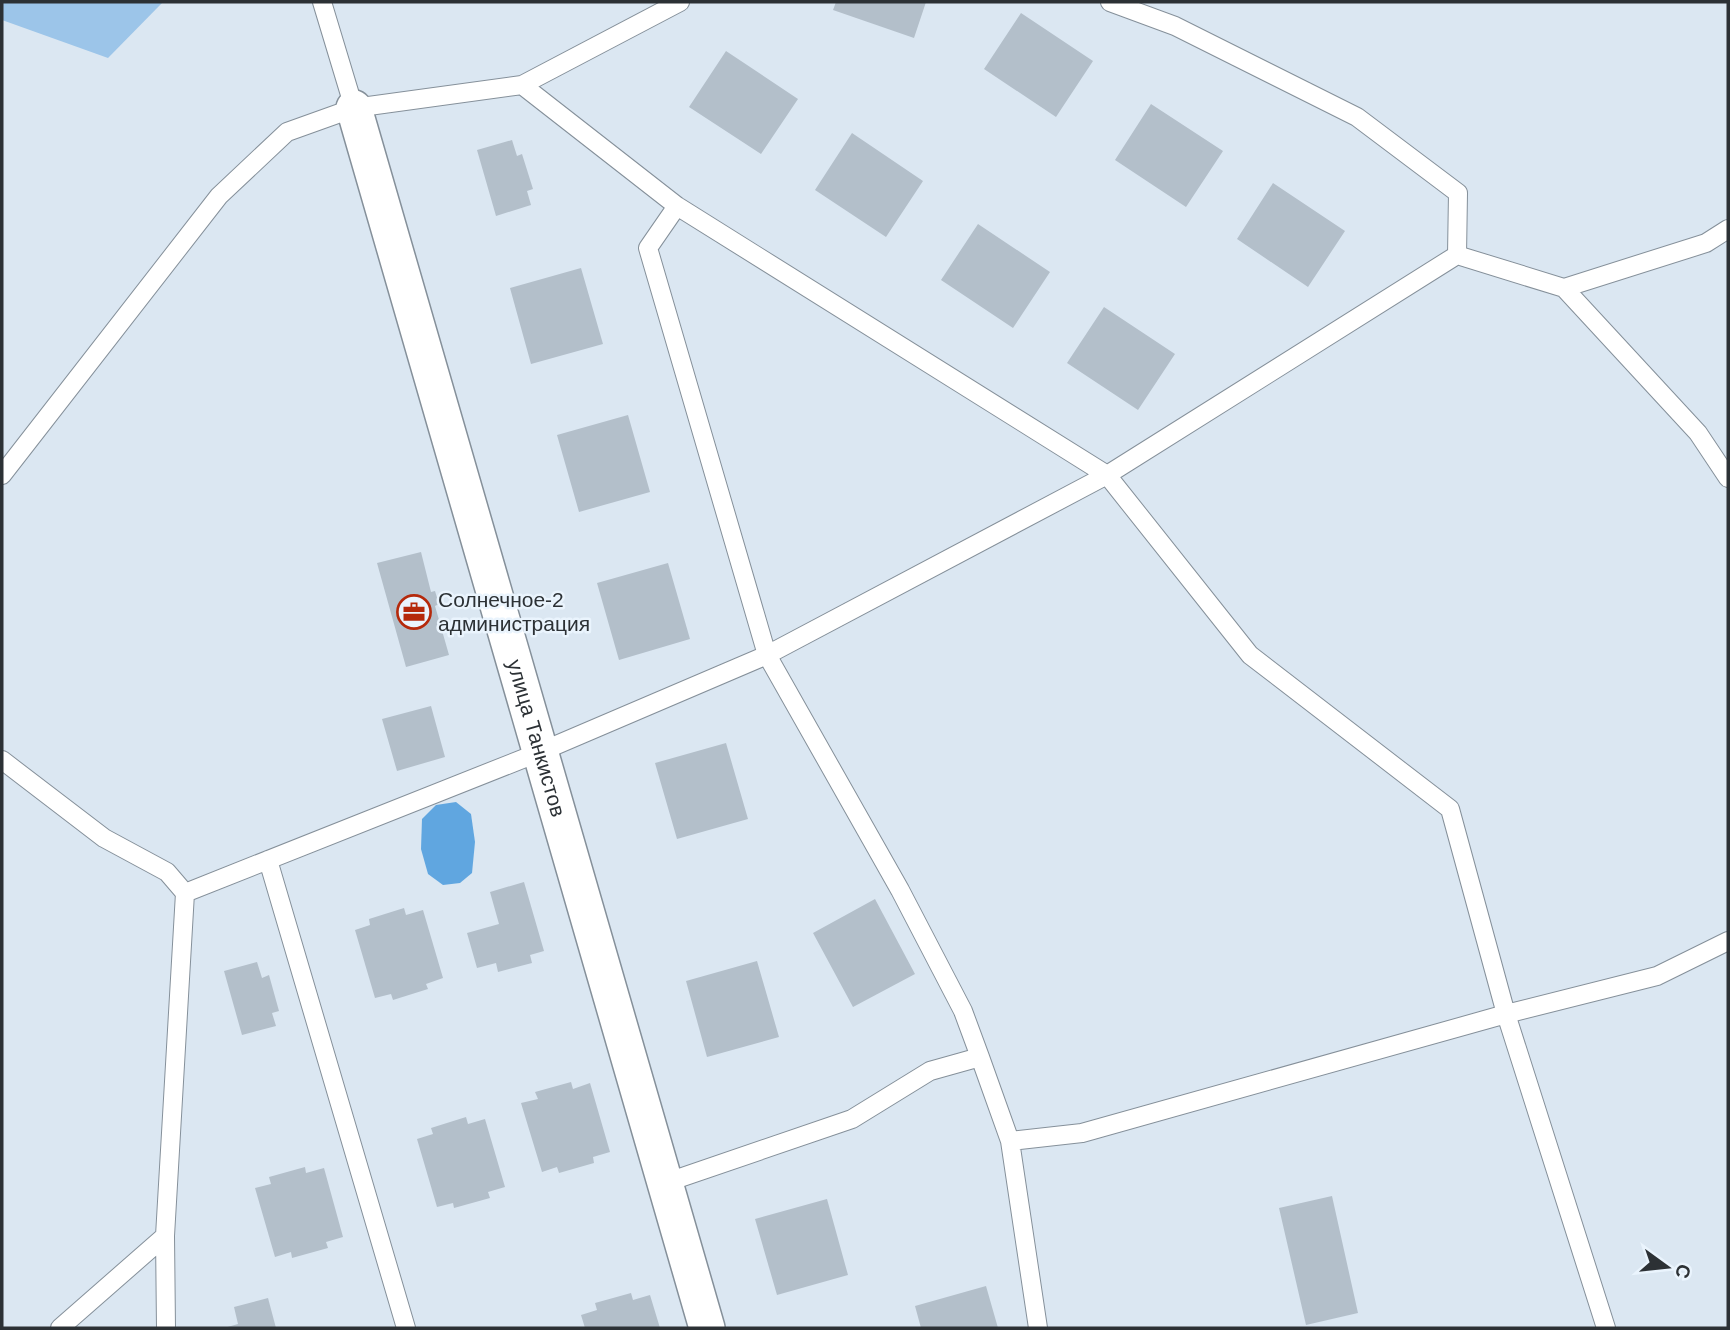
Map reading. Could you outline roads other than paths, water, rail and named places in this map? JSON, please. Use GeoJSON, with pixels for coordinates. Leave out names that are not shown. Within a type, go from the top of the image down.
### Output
{"type":"FeatureCollection","features":[{"type":"Feature","properties":{"kind":"street","name":"улица Танкистов"},"geometry":{"type":"LineString","coordinates":[[354,108],[707,1328]]}},
{"type":"Feature","properties":{"kind":"lane"},"geometry":{"type":"LineString","coordinates":[[322,2],[354,108]]}},
{"type":"Feature","properties":{"kind":"lane"},"geometry":{"type":"LineString","coordinates":[[2,475],[219,196],[288,132],[354,108],[522,85],[680,2]]}},
{"type":"Feature","properties":{"kind":"lane"},"geometry":{"type":"LineString","coordinates":[[1110,2],[1175,26],[1357,117],[1458,193],[1457,255]]}},
{"type":"Feature","properties":{"kind":"lane"},"geometry":{"type":"LineString","coordinates":[[522,85],[677,206],[1107,475],[1250,655],[1450,808],[1506,1014],[1606,1328]]}},
{"type":"Feature","properties":{"kind":"lane"},"geometry":{"type":"LineString","coordinates":[[677,206],[648,248],[767,655],[900,890],[963,1011],[1010,1141],[1038,1328]]}},
{"type":"Feature","properties":{"kind":"lane"},"geometry":{"type":"LineString","coordinates":[[1564,288],[1706,243],[1728,229]]}},
{"type":"Feature","properties":{"kind":"lane"},"geometry":{"type":"LineString","coordinates":[[185,893],[540,752],[767,655],[1107,475],[1457,255],[1564,288],[1698,433],[1728,478]]}},
{"type":"Feature","properties":{"kind":"lane"},"geometry":{"type":"LineString","coordinates":[[2,760],[104,838],[167,872],[185,893],[165,1236],[166,1328]]}},
{"type":"Feature","properties":{"kind":"lane"},"geometry":{"type":"LineString","coordinates":[[268,860],[407,1328]]}},
{"type":"Feature","properties":{"kind":"lane"},"geometry":{"type":"LineString","coordinates":[[1010,1141],[1082,1133],[1506,1014],[1657,976],[1728,941]]}},
{"type":"Feature","properties":{"kind":"lane"},"geometry":{"type":"LineString","coordinates":[[665,1183],[852,1119],[930,1071],[980,1057]]}},
{"type":"Feature","properties":{"kind":"lane"},"geometry":{"type":"LineString","coordinates":[[60,1328],[165,1236]]}},
{"type":"Feature","properties":{"kind":"place","name":"Солнечное-2 администрация"},"geometry":{"type":"Point","coordinates":[414,612]}}]}
